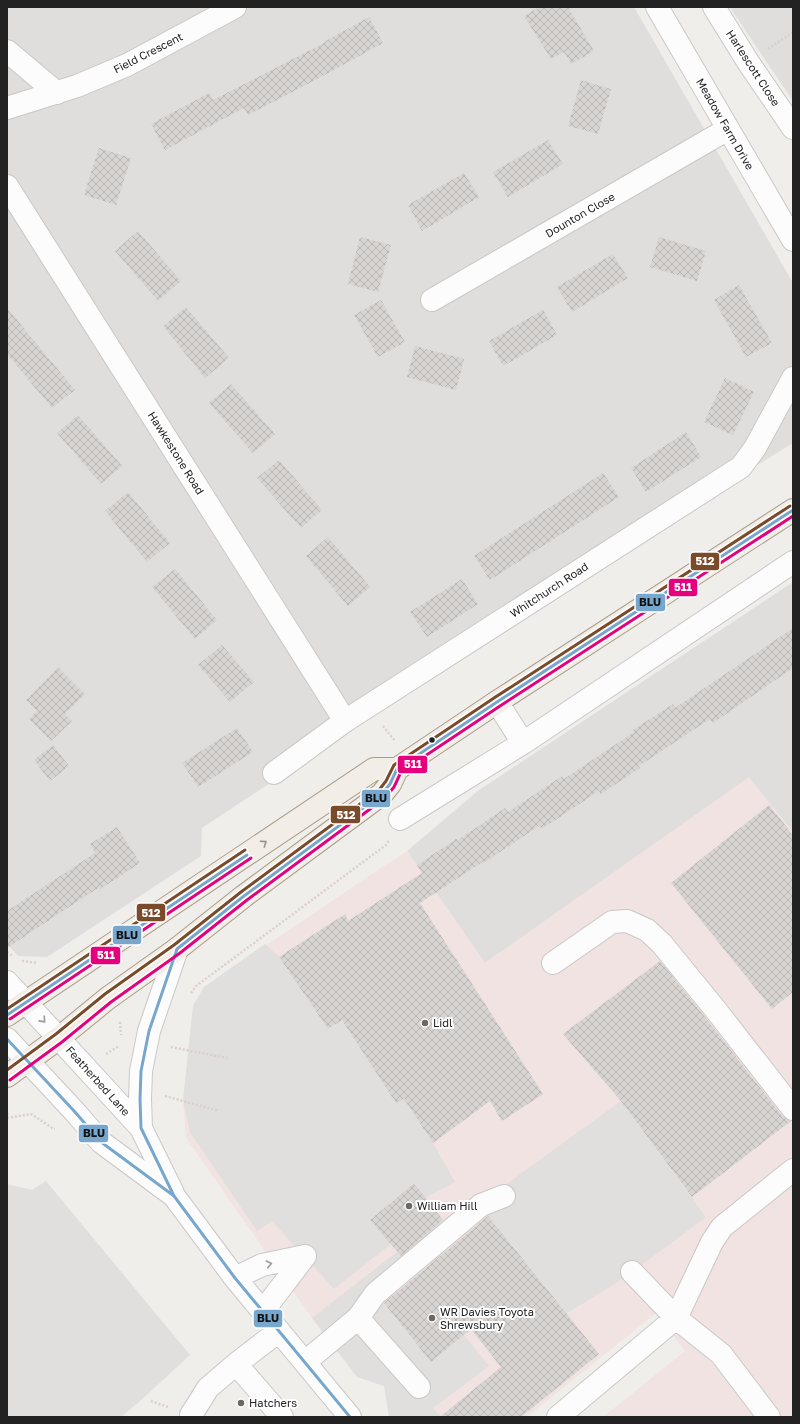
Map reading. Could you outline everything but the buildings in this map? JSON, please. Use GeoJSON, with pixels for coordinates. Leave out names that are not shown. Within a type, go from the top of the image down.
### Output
{"type":"FeatureCollection","features":[{"type":"Feature","properties":{"kind":"main road"},"geometry":{"type":"LineString","coordinates":[[7,1076],[59,1038],[108,998],[177,949],[244,896],[382,794],[390,784],[397,769],[497,702],[793,510]]}},
{"type":"Feature","properties":{"kind":"main road"},"geometry":{"type":"LineString","coordinates":[[7,1015],[374,769],[397,769]]}},
{"type":"Feature","properties":{"kind":"street","name":"Field Crescent"},"geometry":{"type":"LineString","coordinates":[[7,108],[57,93],[127,65],[235,7]]}},
{"type":"Feature","properties":{"kind":"street","name":"Meadow Farm Drive"},"geometry":{"type":"LineString","coordinates":[[658,7],[793,240]]}},
{"type":"Feature","properties":{"kind":"street","name":"Harlescott Close"},"geometry":{"type":"LineString","coordinates":[[714,7],[748,62],[793,128]]}},
{"type":"Feature","properties":{"kind":"street"},"geometry":{"type":"LineString","coordinates":[[8,59],[57,93]]}},
{"type":"Feature","properties":{"kind":"street","name":"Dounton Close"},"geometry":{"type":"LineString","coordinates":[[432,300],[728,129]]}},
{"type":"Feature","properties":{"kind":"street","name":"Hawkestone Road"},"geometry":{"type":"LineString","coordinates":[[7,186],[345,721]]}},
{"type":"Feature","properties":{"kind":"street","name":"Whitchurch Road"},"geometry":{"type":"LineString","coordinates":[[274,773],[345,721],[741,467],[755,448],[793,378]]}},
{"type":"Feature","properties":{"kind":"street"},"geometry":{"type":"LineString","coordinates":[[400,819],[523,743],[793,562]]}},
{"type":"Feature","properties":{"kind":"street"},"geometry":{"type":"LineString","coordinates":[[497,702],[523,743]]}},
{"type":"Feature","properties":{"kind":"street"},"geometry":{"type":"LineString","coordinates":[[553,963],[612,922],[627,921],[647,930],[662,944],[793,1109]]}},
{"type":"Feature","properties":{"kind":"street"},"geometry":{"type":"LineString","coordinates":[[177,949],[149,1030],[144,1050],[141,1071],[141,1128],[174,1196],[235,1278],[350,1417]]}},
{"type":"Feature","properties":{"kind":"street","name":"Featherbed Lane"},"geometry":{"type":"LineString","coordinates":[[7,982],[141,1128]]}},
{"type":"Feature","properties":{"kind":"street"},"geometry":{"type":"LineString","coordinates":[[7,1039],[101,1142],[174,1196]]}},
{"type":"Feature","properties":{"kind":"street"},"geometry":{"type":"LineString","coordinates":[[558,1417],[676,1318],[712,1242],[722,1227],[793,1170]]}},
{"type":"Feature","properties":{"kind":"street"},"geometry":{"type":"LineString","coordinates":[[305,1362],[358,1318],[375,1294],[482,1205],[504,1196]]}},
{"type":"Feature","properties":{"kind":"street"},"geometry":{"type":"LineString","coordinates":[[235,1278],[262,1265],[305,1256],[263,1311]]}},
{"type":"Feature","properties":{"kind":"street"},"geometry":{"type":"LineString","coordinates":[[632,1272],[676,1318],[721,1354],[769,1417]]}},
{"type":"Feature","properties":{"kind":"street"},"geometry":{"type":"LineString","coordinates":[[358,1318],[419,1386]]}},
{"type":"Feature","properties":{"kind":"street"},"geometry":{"type":"LineString","coordinates":[[191,1417],[208,1388],[279,1331]]}},
{"type":"Feature","properties":{"kind":"street"},"geometry":{"type":"LineString","coordinates":[[236,1364],[282,1417]]}},
{"type":"Feature","properties":{"kind":"path"},"geometry":{"type":"LineString","coordinates":[[380,721],[397,744]]}},
{"type":"Feature","properties":{"kind":"path"},"geometry":{"type":"LineString","coordinates":[[187,997],[196,986],[386,845],[400,819]]}},
{"type":"Feature","properties":{"kind":"path"},"geometry":{"type":"LineString","coordinates":[[7,952],[17,960],[39,963]]}},
{"type":"Feature","properties":{"kind":"path"},"geometry":{"type":"LineString","coordinates":[[105,1055],[121,1045]]}},
{"type":"Feature","properties":{"kind":"path"},"geometry":{"type":"LineString","coordinates":[[168,1046],[227,1058]]}},
{"type":"Feature","properties":{"kind":"path"},"geometry":{"type":"LineString","coordinates":[[159,1094],[219,1111]]}},
{"type":"Feature","properties":{"kind":"path"},"geometry":{"type":"LineString","coordinates":[[7,1113],[8,1117],[31,1114],[54,1130],[59,1126]]}},
{"type":"Feature","properties":{"kind":"shaded area"},"geometry":{"type":"Polygon","coordinates":[[[7,7],[634,7],[793,283],[793,443],[650,532],[202,828],[201,856],[47,957],[18,956],[7,944],[7,7]]]}},
{"type":"Feature","properties":{"kind":"shaded area"},"geometry":{"type":"Polygon","coordinates":[[[730,7],[793,7],[793,101],[755,45],[730,7]]]}},
{"type":"Feature","properties":{"kind":"shaded area"},"geometry":{"type":"Polygon","coordinates":[[[793,582],[793,832],[749,778],[485,963],[407,851],[479,790],[793,582]]]}},
{"type":"Feature","properties":{"kind":"shaded area"},"geometry":{"type":"Polygon","coordinates":[[[749,777],[793,832],[793,1417],[603,1417],[685,1351],[656,1313],[527,1417],[389,1417],[384,1386],[357,1377],[312,1318],[186,1138],[183,1101],[193,1006],[204,987],[407,851],[485,963],[749,777]]]}},
{"type":"Feature","properties":{"kind":"shaded area"},"geometry":{"type":"Polygon","coordinates":[[[265,944],[279,957],[328,1029],[349,1016],[433,1143],[455,1182],[425,1198],[413,1183],[370,1220],[391,1244],[334,1289],[272,1221],[257,1231],[190,1132],[183,1101],[193,1006],[204,987],[265,944]]]}},
{"type":"Feature","properties":{"kind":"shaded area"},"geometry":{"type":"Polygon","coordinates":[[[621,1101],[706,1217],[627,1276],[566,1314],[486,1214],[483,1201],[621,1101]]]}},
{"type":"Feature","properties":{"kind":"shaded area"},"geometry":{"type":"Polygon","coordinates":[[[46,1181],[190,1355],[121,1417],[7,1417],[7,1184],[32,1190],[46,1181]]]}},
{"type":"Feature","properties":{"kind":"shaded area"},"geometry":{"type":"Polygon","coordinates":[[[439,1219],[455,1238],[380,1299],[431,1361],[464,1335],[489,1366],[433,1408],[441,1417],[389,1417],[384,1386],[357,1377],[312,1318],[439,1219]]]}},
{"type":"Feature","properties":{"kind":"transit line","name":"512"},"geometry":{"type":"LineString","coordinates":[[7,1070],[56,1034],[105,994],[174,945],[241,892],[379,790],[386,781],[394,765],[494,698],[790,506]]}},
{"type":"Feature","properties":{"kind":"transit line","name":"BLU"},"geometry":{"type":"LineString","coordinates":[[174,1196],[141,1128],[140,1099],[141,1071],[149,1031],[177,949],[244,896],[382,794],[390,784],[397,769],[497,702],[793,510]]}},
{"type":"Feature","properties":{"kind":"transit line","name":"511"},"geometry":{"type":"LineString","coordinates":[[10,1080],[62,1042],[111,1002],[180,953],[247,900],[385,798],[394,787],[401,772],[793,516]]}},
{"type":"Feature","properties":{"kind":"transit line","name":"512"},"geometry":{"type":"LineString","coordinates":[[7,1009],[245,850]]}},
{"type":"Feature","properties":{"kind":"transit line","name":"BLU"},"geometry":{"type":"LineString","coordinates":[[7,1015],[247,855]]}},
{"type":"Feature","properties":{"kind":"transit line","name":"511"},"geometry":{"type":"LineString","coordinates":[[10,1019],[251,858]]}},
{"type":"Feature","properties":{"kind":"transit line","name":"BLU"},"geometry":{"type":"LineString","coordinates":[[7,1039],[101,1142],[174,1196],[235,1278],[350,1417]]}},
{"type":"Feature","properties":{"kind":"place","name":"Lidl"},"geometry":{"type":"Point","coordinates":[425,1023]}},
{"type":"Feature","properties":{"kind":"place","name":"William Hill"},"geometry":{"type":"Point","coordinates":[409,1206]}},
{"type":"Feature","properties":{"kind":"place","name":"WR Davies Toyota Shrewsbury"},"geometry":{"type":"Point","coordinates":[432,1318]}},
{"type":"Feature","properties":{"kind":"place","name":"Hatchers"},"geometry":{"type":"Point","coordinates":[241,1403]}}]}
